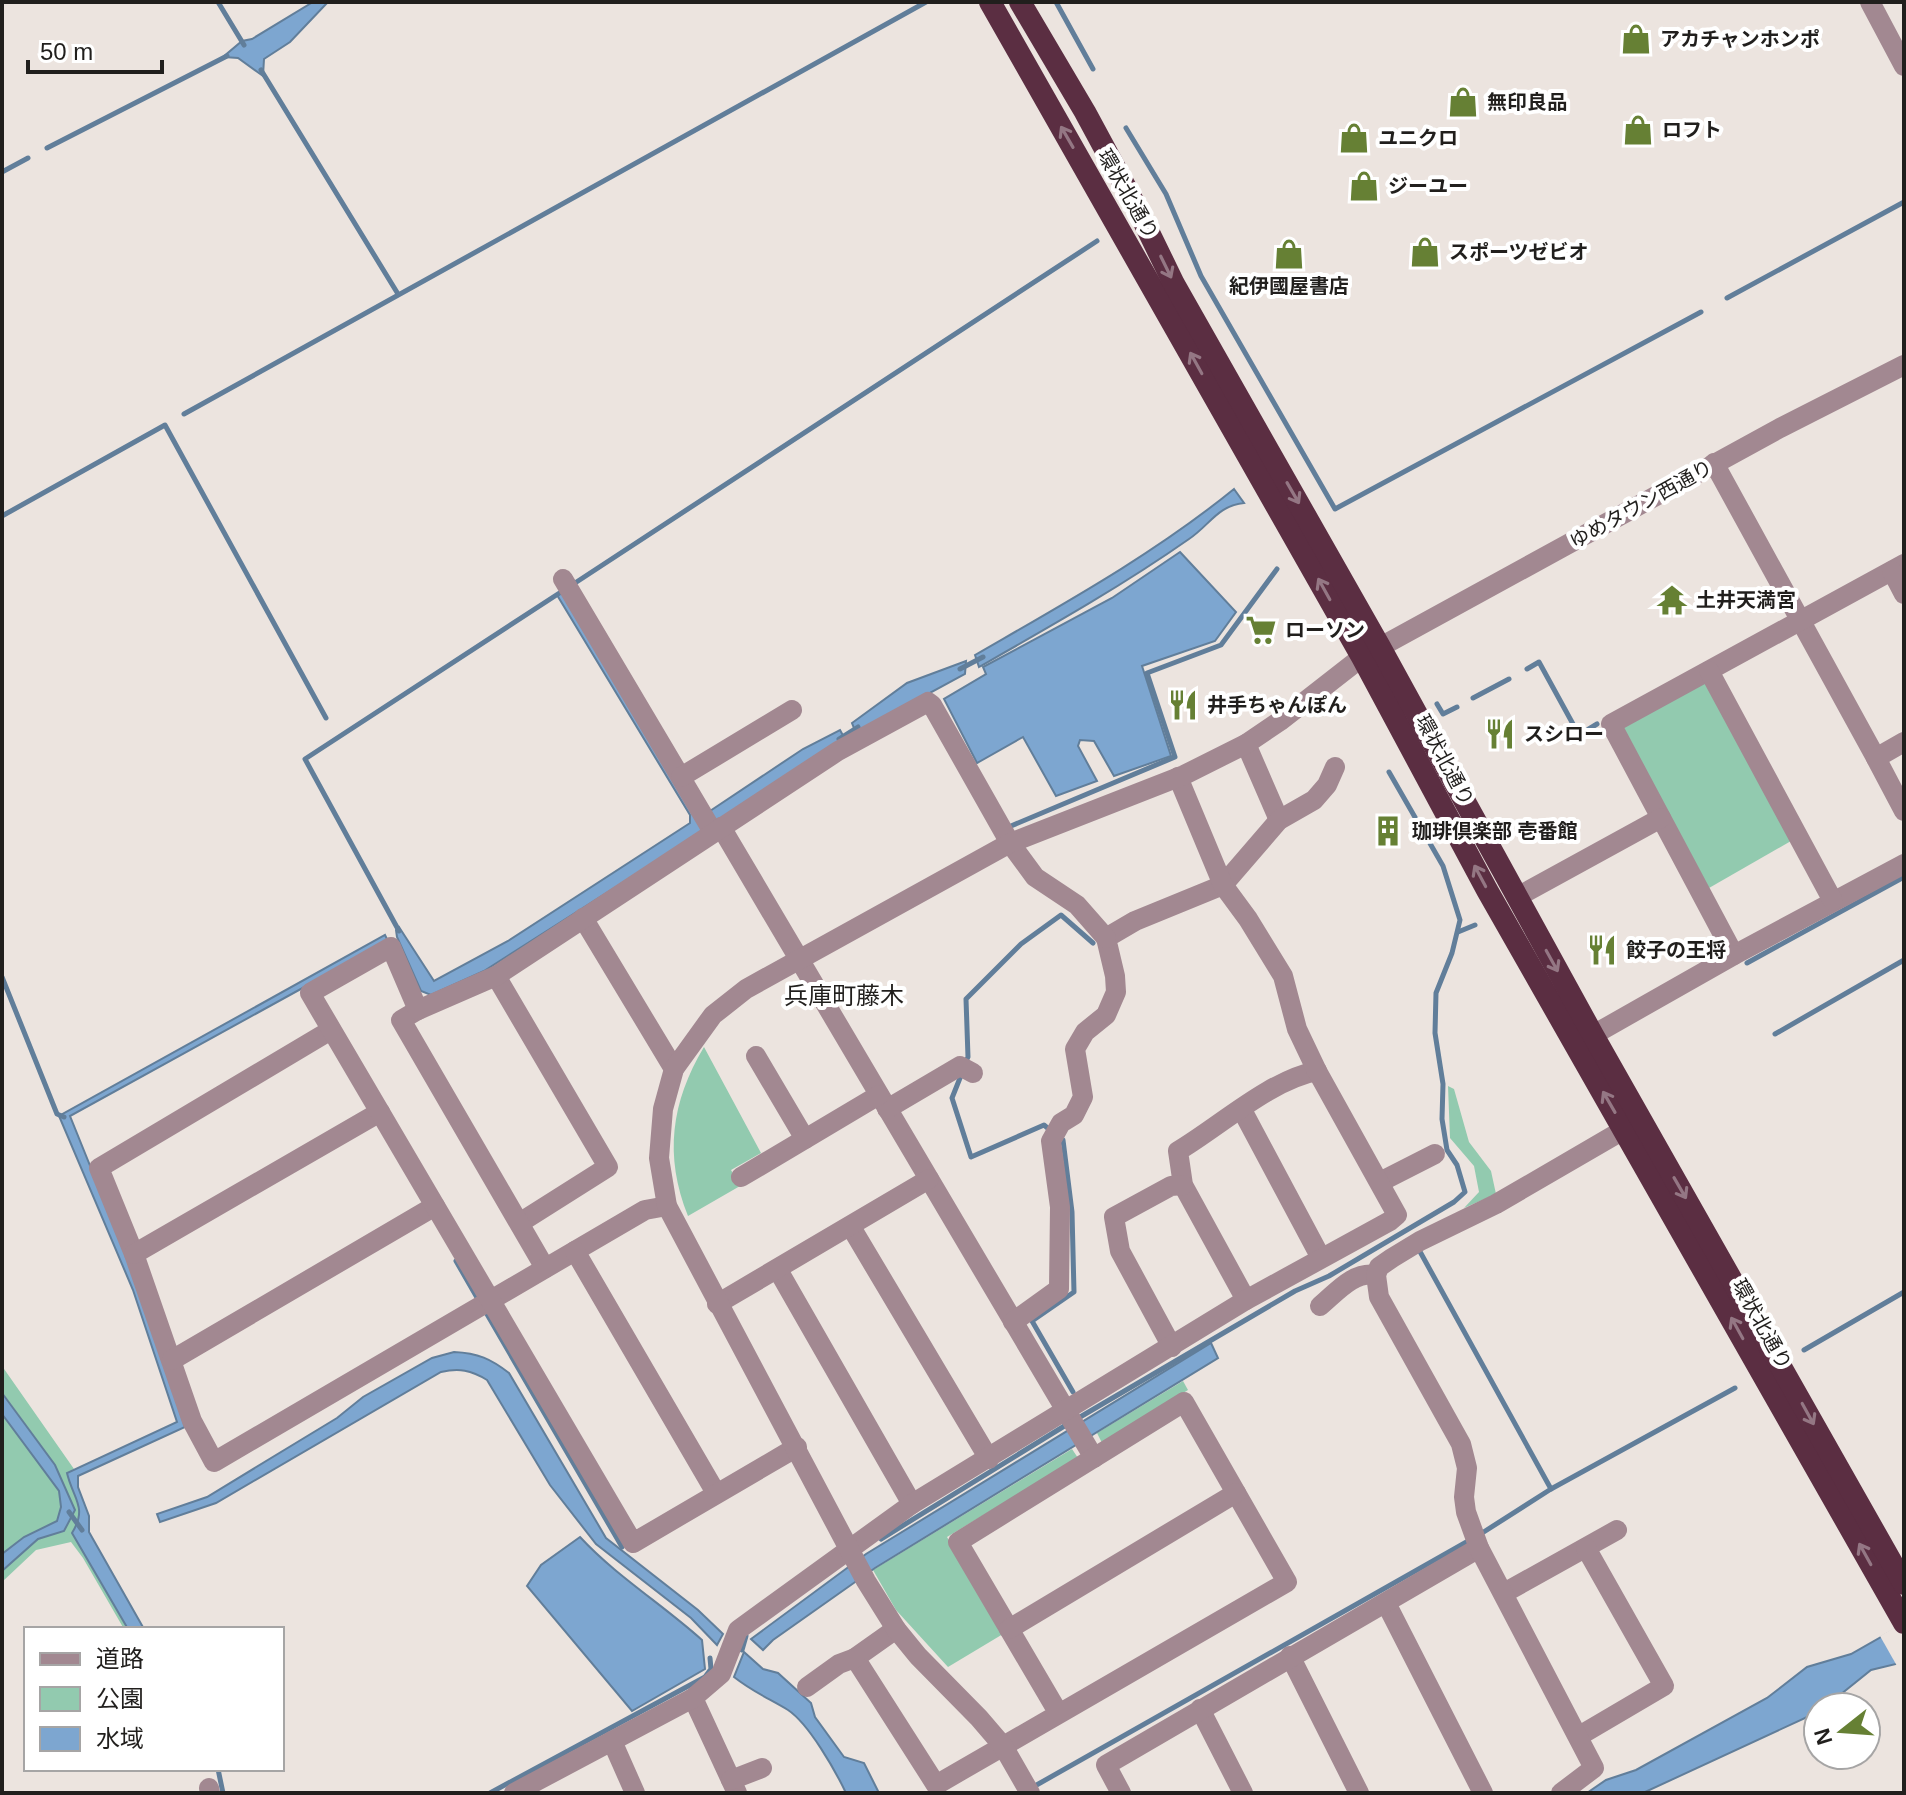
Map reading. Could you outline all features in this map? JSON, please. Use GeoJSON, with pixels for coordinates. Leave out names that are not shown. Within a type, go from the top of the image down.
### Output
{"type":"FeatureCollection","features":[{"type":"Feature","properties":{"kind":"highway","name":"環状北通り"},"geometry":{"type":"LineString","coordinates":[[990,2],[1517,897],[1904,1584]]}},
{"type":"Feature","properties":{"kind":"highway","name":"環状北通り"},"geometry":{"type":"LineString","coordinates":[[1020,2],[1133,201],[1174,284],[1371,652],[1487,890],[1904,1623]]}},
{"type":"Feature","properties":{"kind":"street"},"geometry":{"type":"LineString","coordinates":[[1870,2],[1896,34],[1904,66]]}},
{"type":"Feature","properties":{"kind":"street","name":"ゆめタウン西通り"},"geometry":{"type":"LineString","coordinates":[[674,1069],[713,1015],[746,989],[1010,843],[1178,777],[1246,744],[1371,652],[1714,463],[1904,365]]}},
{"type":"Feature","properties":{"kind":"street"},"geometry":{"type":"LineString","coordinates":[[1714,463],[1803,621],[1904,811]]}},
{"type":"Feature","properties":{"kind":"street"},"geometry":{"type":"LineString","coordinates":[[1734,955],[1611,724],[1898,568],[1904,594]]}},
{"type":"Feature","properties":{"kind":"street"},"geometry":{"type":"LineString","coordinates":[[563,579],[702,812],[717,829],[798,960],[1094,1458]]}},
{"type":"Feature","properties":{"kind":"street"},"geometry":{"type":"LineString","coordinates":[[1709,671],[1833,901]]}},
{"type":"Feature","properties":{"kind":"street"},"geometry":{"type":"LineString","coordinates":[[545,1268],[401,1020],[496,976],[838,751],[928,702],[1010,843],[1035,877],[1077,905],[1106,938],[1115,976],[1116,992],[1106,1015],[1085,1032],[1075,1049],[1083,1097],[1074,1115],[1061,1123],[1051,1141],[1060,1207],[1059,1289],[1013,1322]]}},
{"type":"Feature","properties":{"kind":"street"},"geometry":{"type":"LineString","coordinates":[[681,777],[792,710]]}},
{"type":"Feature","properties":{"kind":"street"},"geometry":{"type":"LineString","coordinates":[[1876,758],[1904,742]]}},
{"type":"Feature","properties":{"kind":"street"},"geometry":{"type":"LineString","coordinates":[[1246,744],[1279,820]]}},
{"type":"Feature","properties":{"kind":"street"},"geometry":{"type":"LineString","coordinates":[[1106,938],[1135,921],[1223,885],[1279,820],[1314,800],[1327,785],[1335,767]]}},
{"type":"Feature","properties":{"kind":"street"},"geometry":{"type":"LineString","coordinates":[[519,1792],[693,1698],[721,1674],[738,1630],[912,1504],[1246,1300],[1397,1215],[1317,1071],[1297,1029],[1283,976],[1223,885],[1178,777]]}},
{"type":"Feature","properties":{"kind":"street"},"geometry":{"type":"LineString","coordinates":[[1517,897],[1661,818]]}},
{"type":"Feature","properties":{"kind":"street"},"geometry":{"type":"LineString","coordinates":[[1593,1035],[1904,864]]}},
{"type":"Feature","properties":{"kind":"street"},"geometry":{"type":"LineString","coordinates":[[583,918],[674,1069],[663,1109],[659,1158],[667,1206],[717,1304],[797,1447],[866,1581],[896,1629],[1003,1746],[1028,1789]]}},
{"type":"Feature","properties":{"kind":"street"},"geometry":{"type":"LineString","coordinates":[[418,1010],[391,947],[310,993],[326,1033],[374,1116],[633,1543],[797,1447]]}},
{"type":"Feature","properties":{"kind":"street"},"geometry":{"type":"LineString","coordinates":[[496,976],[608,1167],[521,1222]]}},
{"type":"Feature","properties":{"kind":"street"},"geometry":{"type":"LineString","coordinates":[[326,1033],[99,1168],[134,1254],[192,1421],[214,1462],[645,1210],[667,1206]]}},
{"type":"Feature","properties":{"kind":"street"},"geometry":{"type":"LineString","coordinates":[[756,1056],[805,1139]]}},
{"type":"Feature","properties":{"kind":"street"},"geometry":{"type":"LineString","coordinates":[[741,1177],[805,1139],[883,1102],[966,1069]]}},
{"type":"Feature","properties":{"kind":"street"},"geometry":{"type":"LineString","coordinates":[[1246,1300],[1183,1185],[1178,1151],[1251,1101],[1302,1074],[1317,1071]]}},
{"type":"Feature","properties":{"kind":"street"},"geometry":{"type":"LineString","coordinates":[[1242,1110],[1321,1258]]}},
{"type":"Feature","properties":{"kind":"street"},"geometry":{"type":"LineString","coordinates":[[134,1254],[374,1116]]}},
{"type":"Feature","properties":{"kind":"street"},"geometry":{"type":"LineString","coordinates":[[1561,1793],[1594,1768],[1475,1538],[1464,1497],[1465,1455],[1379,1297],[1376,1275],[1379,1267],[1416,1244],[1496,1204],[1625,1129]]}},
{"type":"Feature","properties":{"kind":"street"},"geometry":{"type":"LineString","coordinates":[[1380,1182],[1435,1154]]}},
{"type":"Feature","properties":{"kind":"street"},"geometry":{"type":"LineString","coordinates":[[717,1304],[929,1179]]}},
{"type":"Feature","properties":{"kind":"street"},"geometry":{"type":"LineString","coordinates":[[1172,1347],[1120,1251],[1114,1217],[1171,1186],[1183,1185]]}},
{"type":"Feature","properties":{"kind":"street"},"geometry":{"type":"LineString","coordinates":[[172,1360],[429,1209]]}},
{"type":"Feature","properties":{"kind":"street"},"geometry":{"type":"LineString","coordinates":[[851,1227],[989,1459]]}},
{"type":"Feature","properties":{"kind":"street"},"geometry":{"type":"LineString","coordinates":[[575,1251],[716,1493]]}},
{"type":"Feature","properties":{"kind":"street"},"geometry":{"type":"LineString","coordinates":[[778,1270],[912,1504]]}},
{"type":"Feature","properties":{"kind":"street"},"geometry":{"type":"LineString","coordinates":[[1320,1306],[1355,1277],[1376,1275]]}},
{"type":"Feature","properties":{"kind":"street"},"geometry":{"type":"LineString","coordinates":[[855,1658],[936,1785],[1003,1746],[1059,1714],[1287,1582],[1184,1402],[958,1542],[1059,1714]]}},
{"type":"Feature","properties":{"kind":"street"},"geometry":{"type":"LineString","coordinates":[[1009,1629],[1236,1493]]}},
{"type":"Feature","properties":{"kind":"street"},"geometry":{"type":"LineString","coordinates":[[1504,1593],[1617,1530]]}},
{"type":"Feature","properties":{"kind":"street"},"geometry":{"type":"LineString","coordinates":[[1121,1793],[1106,1765],[1386,1603],[1475,1538]]}},
{"type":"Feature","properties":{"kind":"street"},"geometry":{"type":"LineString","coordinates":[[1579,1736],[1664,1686],[1586,1548]]}},
{"type":"Feature","properties":{"kind":"street"},"geometry":{"type":"LineString","coordinates":[[1386,1603],[1483,1793]]}},
{"type":"Feature","properties":{"kind":"street"},"geometry":{"type":"LineString","coordinates":[[807,1687],[896,1629]]}},
{"type":"Feature","properties":{"kind":"street"},"geometry":{"type":"LineString","coordinates":[[1290,1656],[1359,1793]]}},
{"type":"Feature","properties":{"kind":"street"},"geometry":{"type":"LineString","coordinates":[[693,1698],[734,1787],[762,1768]]}},
{"type":"Feature","properties":{"kind":"street"},"geometry":{"type":"LineString","coordinates":[[1200,1709],[1243,1793]]}},
{"type":"Feature","properties":{"kind":"street"},"geometry":{"type":"LineString","coordinates":[[612,1741],[635,1793]]}},
{"type":"Feature","properties":{"kind":"green space"},"geometry":{"type":"Polygon","coordinates":[[[1705,681],[1791,841],[1709,888],[1622,727],[1705,681]]]}},
{"type":"Feature","properties":{"kind":"green space"},"geometry":{"type":"Polygon","coordinates":[[[704,1047],[761,1153],[731,1170],[740,1186],[688,1216],[676,1172],[675,1130],[684,1088],[704,1047]]]}},
{"type":"Feature","properties":{"kind":"green space"},"geometry":{"type":"Polygon","coordinates":[[[1448,1086],[1454,1089],[1469,1142],[1491,1171],[1496,1194],[1464,1208],[1479,1192],[1474,1166],[1450,1138],[1448,1086]]]}},
{"type":"Feature","properties":{"kind":"green space"},"geometry":{"type":"Polygon","coordinates":[[[2,1366],[74,1469],[67,1473],[79,1510],[72,1533],[127,1627],[123,1627],[71,1542],[36,1550],[2,1582],[2,1571],[38,1539],[64,1531],[75,1510],[55,1465],[2,1392],[2,1366]]]}},
{"type":"Feature","properties":{"kind":"green space"},"geometry":{"type":"Polygon","coordinates":[[[1183,1381],[1188,1390],[1102,1443],[1097,1433],[1183,1381]]]}},
{"type":"Feature","properties":{"kind":"green space"},"geometry":{"type":"Polygon","coordinates":[[[2,1414],[59,1491],[61,1507],[57,1521],[24,1537],[2,1554],[2,1414]]]}},
{"type":"Feature","properties":{"kind":"green space"},"geometry":{"type":"Polygon","coordinates":[[[1072,1449],[1078,1458],[947,1537],[1003,1634],[948,1667],[896,1610],[873,1570],[1072,1449]]]}},
{"type":"Feature","properties":{"kind":"water"},"geometry":{"type":"Polygon","coordinates":[[[313,2],[328,2],[290,42],[264,59],[263,76],[238,58],[223,57],[242,41],[252,39],[313,2]]]}},
{"type":"Feature","properties":{"kind":"water"},"geometry":{"type":"Polygon","coordinates":[[[1234,489],[1244,503],[1220,512],[1196,534],[1138,573],[979,667],[975,655],[1141,556],[1234,489]]]}},
{"type":"Feature","properties":{"kind":"water"},"geometry":{"type":"Polygon","coordinates":[[[1180,552],[1236,612],[1215,641],[1142,666],[1171,756],[1114,776],[1094,741],[1080,740],[1078,746],[1097,781],[1056,796],[1023,737],[977,763],[944,699],[986,674],[983,667],[1112,598],[1180,552]]]}},
{"type":"Feature","properties":{"kind":"water"},"geometry":{"type":"Polygon","coordinates":[[[561,592],[704,831],[484,971],[431,995],[421,991],[397,937],[399,927],[434,981],[508,941],[690,823],[690,815],[557,595],[561,592]]]}},
{"type":"Feature","properties":{"kind":"water"},"geometry":{"type":"Polygon","coordinates":[[[966,661],[965,674],[856,733],[852,723],[907,683],[966,661]]]}},
{"type":"Feature","properties":{"kind":"water"},"geometry":{"type":"Polygon","coordinates":[[[840,730],[846,741],[717,823],[710,811],[803,749],[840,730]]]}},
{"type":"Feature","properties":{"kind":"water"},"geometry":{"type":"Polygon","coordinates":[[[385,935],[388,941],[70,1116],[139,1287],[185,1427],[78,1476],[78,1487],[89,1516],[89,1532],[143,1627],[127,1627],[72,1533],[79,1509],[67,1473],[177,1422],[133,1290],[59,1116],[385,935]]]}},
{"type":"Feature","properties":{"kind":"water"},"geometry":{"type":"Polygon","coordinates":[[[1211,1343],[1218,1358],[875,1568],[763,1650],[751,1639],[866,1554],[1211,1343]]]}},
{"type":"Feature","properties":{"kind":"water"},"geometry":{"type":"Polygon","coordinates":[[[454,1352],[484,1358],[509,1373],[606,1538],[698,1610],[723,1634],[717,1645],[691,1618],[596,1544],[550,1485],[487,1380],[465,1371],[441,1372],[216,1503],[160,1522],[157,1514],[207,1497],[337,1418],[363,1397],[432,1358],[454,1352]]]}},
{"type":"Feature","properties":{"kind":"water"},"geometry":{"type":"Polygon","coordinates":[[[2,1393],[55,1465],[75,1510],[64,1531],[38,1539],[2,1571],[2,1554],[24,1537],[57,1521],[61,1507],[59,1491],[2,1414],[2,1393]]]}},
{"type":"Feature","properties":{"kind":"water"},"geometry":{"type":"Polygon","coordinates":[[[580,1537],[702,1640],[705,1669],[632,1711],[527,1586],[541,1565],[580,1537]]]}},
{"type":"Feature","properties":{"kind":"water"},"geometry":{"type":"Polygon","coordinates":[[[1904,1624],[1896,1664],[1871,1670],[1845,1691],[1802,1691],[1802,1719],[1643,1793],[1587,1793],[1606,1780],[1636,1770],[1767,1698],[1807,1667],[1851,1654],[1904,1624]]]}},
{"type":"Feature","properties":{"kind":"water"},"geometry":{"type":"Polygon","coordinates":[[[744,1652],[763,1669],[778,1673],[811,1703],[815,1717],[844,1757],[864,1763],[879,1793],[846,1793],[821,1748],[796,1717],[734,1677],[744,1652]]]}},
{"type":"Feature","properties":{"kind":"pier"},"geometry":{"type":"Polygon","coordinates":[[[1904,1622],[1904,1661],[1897,1666],[1880,1636],[1904,1622]]]}},
{"type":"Feature","properties":{"kind":"waterway"},"geometry":{"type":"LineString","coordinates":[[218,2],[244,45]]}},
{"type":"Feature","properties":{"kind":"waterway"},"geometry":{"type":"LineString","coordinates":[[184,414],[926,2]]}},
{"type":"Feature","properties":{"kind":"waterway"},"geometry":{"type":"LineString","coordinates":[[1056,2],[1093,69]]}},
{"type":"Feature","properties":{"kind":"waterway"},"geometry":{"type":"LineString","coordinates":[[47,148],[227,56]]}},
{"type":"Feature","properties":{"kind":"waterway"},"geometry":{"type":"LineString","coordinates":[[261,70],[398,294]]}},
{"type":"Feature","properties":{"kind":"waterway"},"geometry":{"type":"LineString","coordinates":[[1126,128],[1166,194],[1201,276],[1335,509],[1701,312]]}},
{"type":"Feature","properties":{"kind":"waterway"},"geometry":{"type":"LineString","coordinates":[[2,172],[28,158]]}},
{"type":"Feature","properties":{"kind":"waterway"},"geometry":{"type":"LineString","coordinates":[[1727,298],[1904,202]]}},
{"type":"Feature","properties":{"kind":"waterway"},"geometry":{"type":"LineString","coordinates":[[575,583],[1097,241]]}},
{"type":"Feature","properties":{"kind":"waterway"},"geometry":{"type":"LineString","coordinates":[[2,516],[165,425],[326,718]]}},
{"type":"Feature","properties":{"kind":"waterway"},"geometry":{"type":"LineString","coordinates":[[1011,826],[1175,757],[1147,673],[1221,645],[1277,569]]}},
{"type":"Feature","properties":{"kind":"waterway"},"geometry":{"type":"LineString","coordinates":[[399,931],[305,759],[561,592]]}},
{"type":"Feature","properties":{"kind":"waterway"},"geometry":{"type":"LineString","coordinates":[[960,669],[983,657]]}},
{"type":"Feature","properties":{"kind":"waterway"},"geometry":{"type":"LineString","coordinates":[[1527,669],[1539,662],[1579,735],[1597,724]]}},
{"type":"Feature","properties":{"kind":"waterway"},"geometry":{"type":"LineString","coordinates":[[1473,698],[1509,679]]}},
{"type":"Feature","properties":{"kind":"waterway"},"geometry":{"type":"LineString","coordinates":[[1437,704],[1443,714],[1457,707]]}},
{"type":"Feature","properties":{"kind":"waterway"},"geometry":{"type":"LineString","coordinates":[[839,739],[858,727]]}},
{"type":"Feature","properties":{"kind":"waterway"},"geometry":{"type":"LineString","coordinates":[[1075,1420],[1295,1291],[1329,1276],[1454,1202],[1465,1192],[1457,1165],[1447,1150],[1442,1119],[1443,1084],[1435,1033],[1436,993],[1452,953],[1460,920],[1443,866],[1389,772]]}},
{"type":"Feature","properties":{"kind":"waterway"},"geometry":{"type":"LineString","coordinates":[[1747,963],[1904,877]]}},
{"type":"Feature","properties":{"kind":"waterway"},"geometry":{"type":"LineString","coordinates":[[965,1063],[968,1057],[966,999],[1021,944],[1061,915],[1093,943]]}},
{"type":"Feature","properties":{"kind":"waterway"},"geometry":{"type":"LineString","coordinates":[[1458,932],[1475,925]]}},
{"type":"Feature","properties":{"kind":"waterway"},"geometry":{"type":"LineString","coordinates":[[1775,1034],[1904,960]]}},
{"type":"Feature","properties":{"kind":"waterway"},"geometry":{"type":"LineString","coordinates":[[2,977],[57,1114],[64,1117]]}},
{"type":"Feature","properties":{"kind":"waterway"},"geometry":{"type":"LineString","coordinates":[[962,1073],[952,1098],[971,1157],[1044,1125],[1050,1130]]}},
{"type":"Feature","properties":{"kind":"waterway"},"geometry":{"type":"LineString","coordinates":[[1058,1137],[1063,1140],[1072,1212],[1074,1292],[1032,1321],[1073,1392]]}},
{"type":"Feature","properties":{"kind":"waterway"},"geometry":{"type":"LineString","coordinates":[[1418,1248],[1551,1489]]}},
{"type":"Feature","properties":{"kind":"waterway"},"geometry":{"type":"LineString","coordinates":[[456,1261],[479,1301]]}},
{"type":"Feature","properties":{"kind":"waterway"},"geometry":{"type":"LineString","coordinates":[[1804,1350],[1904,1292]]}},
{"type":"Feature","properties":{"kind":"waterway"},"geometry":{"type":"LineString","coordinates":[[484,1309],[622,1547]]}},
{"type":"Feature","properties":{"kind":"waterway"},"geometry":{"type":"LineString","coordinates":[[1479,1535],[1551,1489],[1735,1388]]}},
{"type":"Feature","properties":{"kind":"waterway"},"geometry":{"type":"LineString","coordinates":[[881,1539],[1066,1425]]}},
{"type":"Feature","properties":{"kind":"waterway"},"geometry":{"type":"LineString","coordinates":[[69,1512],[82,1530]]}},
{"type":"Feature","properties":{"kind":"waterway"},"geometry":{"type":"LineString","coordinates":[[1033,1787],[1470,1540]]}},
{"type":"Feature","properties":{"kind":"waterway"},"geometry":{"type":"LineString","coordinates":[[742,1650],[746,1636]]}},
{"type":"Feature","properties":{"kind":"waterway"},"geometry":{"type":"LineString","coordinates":[[490,1793],[705,1677],[711,1669],[710,1658]]}},
{"type":"Feature","properties":{"kind":"waterway"},"geometry":{"type":"LineString","coordinates":[[218,1771],[223,1793]]}},
{"type":"Feature","properties":{"kind":"place","name":"アカチャンホンポ"},"geometry":{"type":"Point","coordinates":[1636,39]}},
{"type":"Feature","properties":{"kind":"place","name":"無印良品"},"geometry":{"type":"Point","coordinates":[1463,102]}},
{"type":"Feature","properties":{"kind":"place","name":"ロフト"},"geometry":{"type":"Point","coordinates":[1638,130]}},
{"type":"Feature","properties":{"kind":"place","name":"ユニクロ"},"geometry":{"type":"Point","coordinates":[1354,138]}},
{"type":"Feature","properties":{"kind":"place","name":"ジーユー"},"geometry":{"type":"Point","coordinates":[1364,186]}},
{"type":"Feature","properties":{"kind":"place","name":"スポーツゼビオ"},"geometry":{"type":"Point","coordinates":[1425,252]}},
{"type":"Feature","properties":{"kind":"place","name":"紀伊國屋書店"},"geometry":{"type":"Point","coordinates":[1289,254]}},
{"type":"Feature","properties":{"kind":"place","name":"土井天満宮"},"geometry":{"type":"Point","coordinates":[1672,600]}},
{"type":"Feature","properties":{"kind":"place","name":"ローソン"},"geometry":{"type":"Point","coordinates":[1261,630]}},
{"type":"Feature","properties":{"kind":"place","name":"井手ちゃんぽん"},"geometry":{"type":"Point","coordinates":[1183,705]}},
{"type":"Feature","properties":{"kind":"place","name":"スシロー"},"geometry":{"type":"Point","coordinates":[1500,734]}},
{"type":"Feature","properties":{"kind":"place","name":"珈琲倶楽部 壱番館"},"geometry":{"type":"Point","coordinates":[1388,831]}},
{"type":"Feature","properties":{"kind":"place","name":"餃子の王将"},"geometry":{"type":"Point","coordinates":[1602,950]}},
{"type":"Feature","properties":{"kind":"district","name":"兵庫町藤木"},"geometry":{"type":"Point","coordinates":[844,996]}}]}
